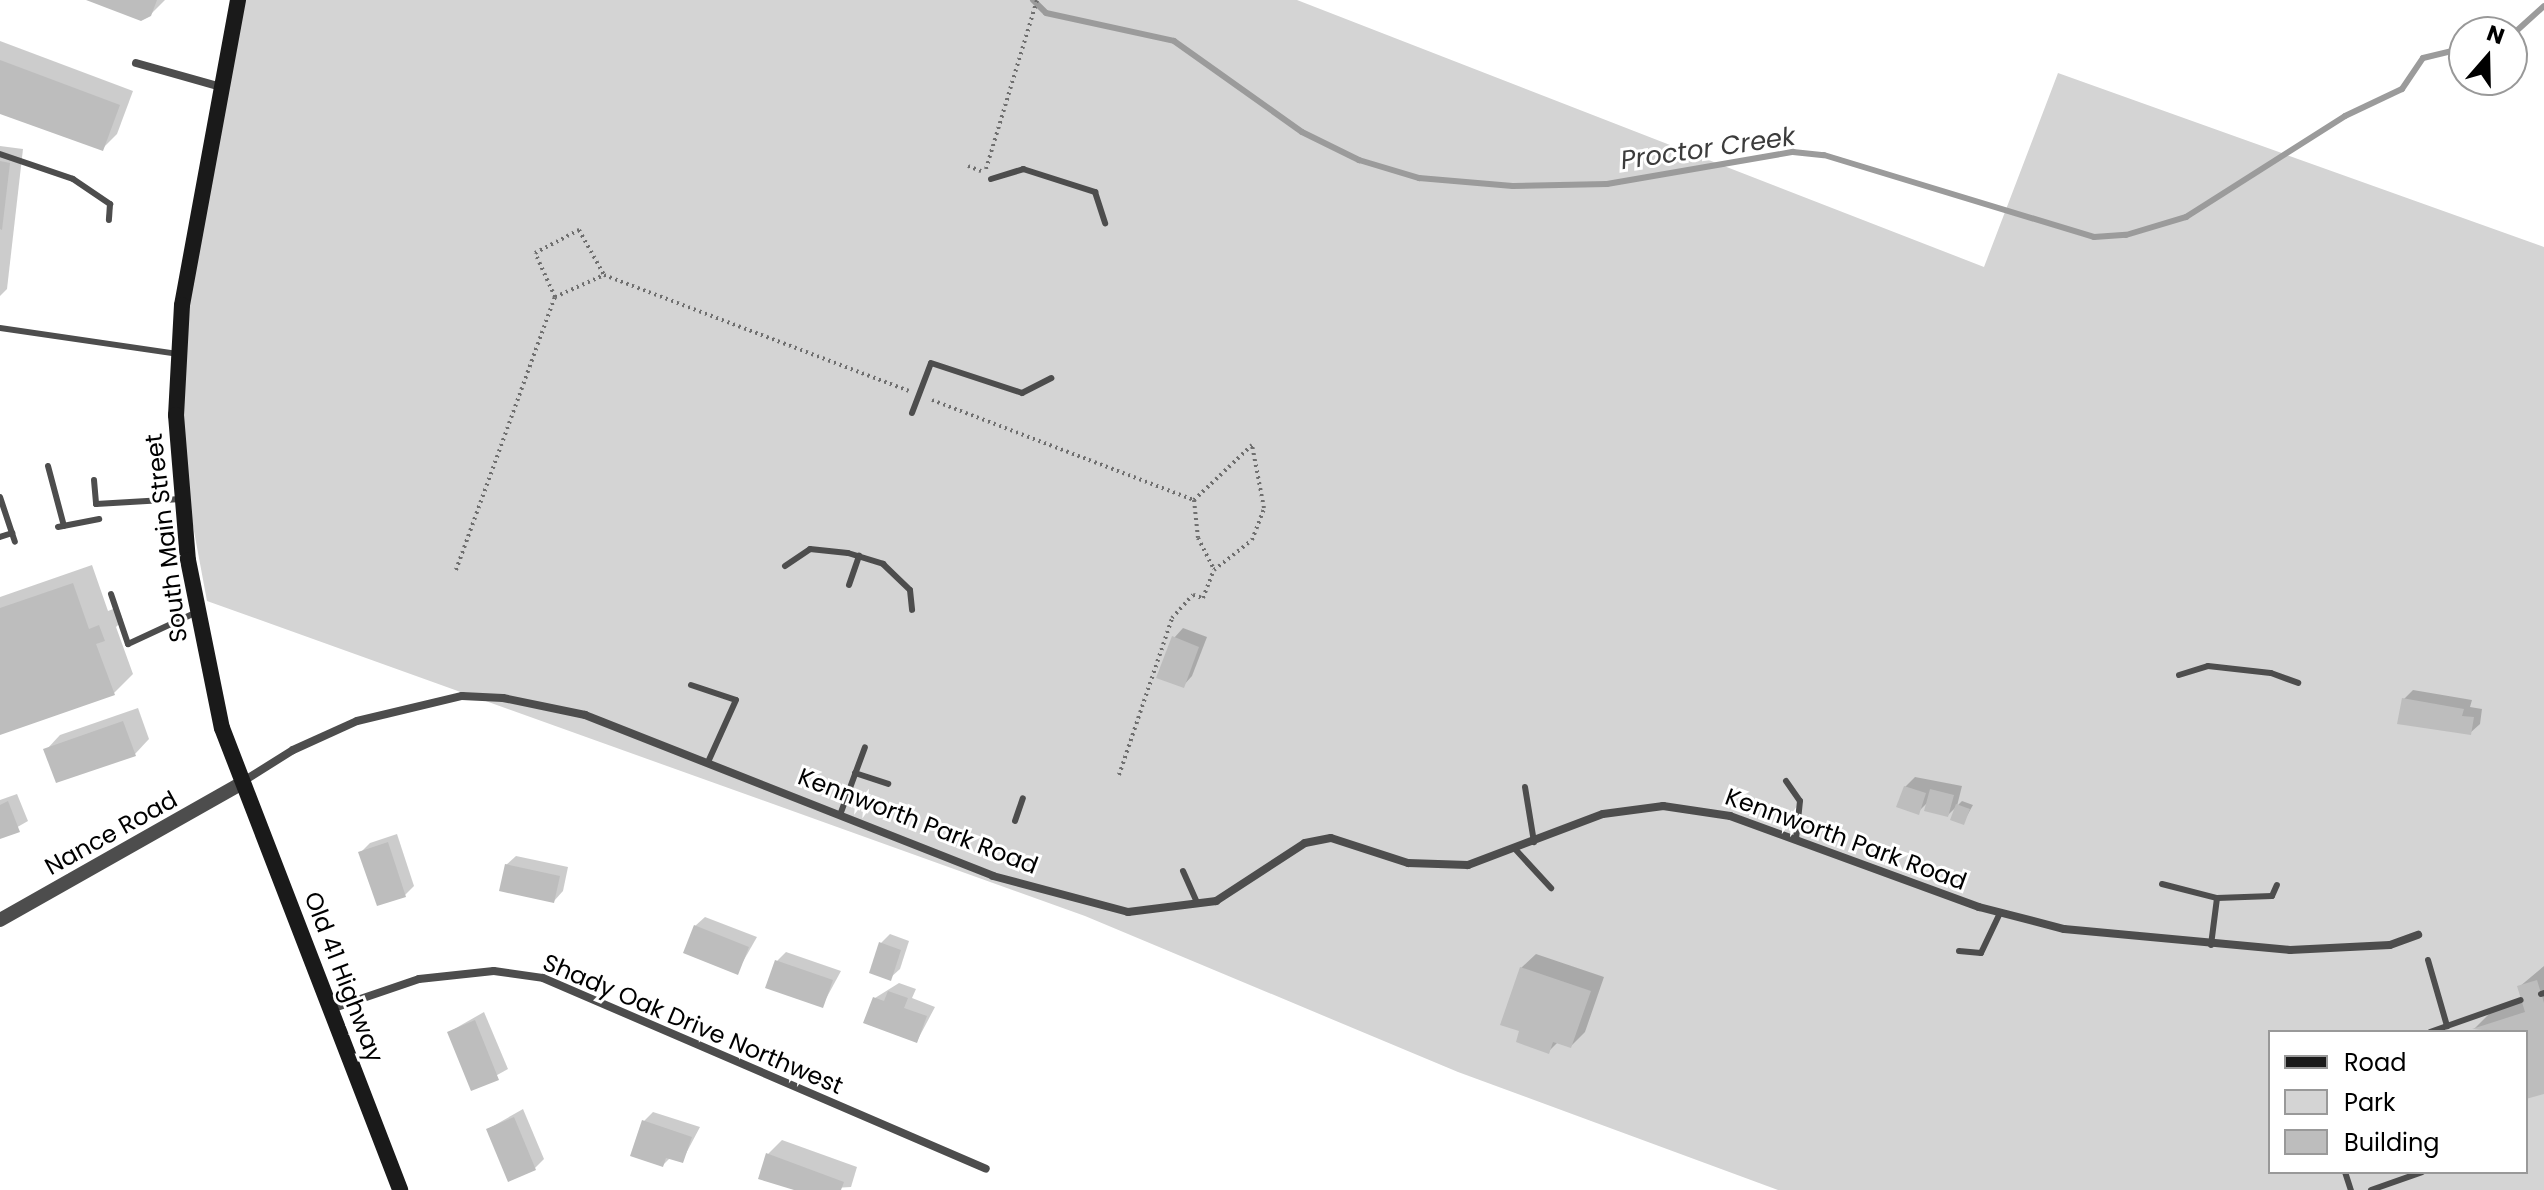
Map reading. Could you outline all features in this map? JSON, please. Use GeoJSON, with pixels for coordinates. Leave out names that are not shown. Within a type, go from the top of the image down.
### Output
{"type":"FeatureCollection","features":[{"type":"Feature","properties":{"kind":"main road","name":"South Main Street"},"geometry":{"type":"LineString","coordinates":[[238,0],[195,216],[179,354],[176,415],[182,499],[197,612],[222,728],[242,783]]}},
{"type":"Feature","properties":{"kind":"main road","name":"Old 41 Highway"},"geometry":{"type":"LineString","coordinates":[[242,783],[400,1190]]}},
{"type":"Feature","properties":{"kind":"street"},"geometry":{"type":"LineString","coordinates":[[136,63],[221,87]]}},
{"type":"Feature","properties":{"kind":"street","name":"Kennworth Park Road"},"geometry":{"type":"LineString","coordinates":[[242,783],[293,750],[357,721],[462,696],[545,704],[708,762],[993,876],[1128,912],[1199,906],[1234,890],[1305,843],[1318,840],[1344,841],[1428,867],[1468,865],[1516,850],[1603,814],[1663,806],[1730,816],[2000,913],[2064,929],[2211,945],[2342,950],[2390,945],[2418,935]]}},
{"type":"Feature","properties":{"kind":"street","name":"Nance Road"},"geometry":{"type":"LineString","coordinates":[[0,920],[242,783]]}},
{"type":"Feature","properties":{"kind":"street","name":"Shady Oak Drive Northwest"},"geometry":{"type":"LineString","coordinates":[[331,1009],[419,979],[494,971],[543,978],[986,1169]]}},
{"type":"Feature","properties":{"kind":"lane"},"geometry":{"type":"LineString","coordinates":[[0,154],[73,179],[110,204],[109,220]]}},
{"type":"Feature","properties":{"kind":"lane"},"geometry":{"type":"LineString","coordinates":[[991,179],[1023,169],[1095,192],[1105,223]]}},
{"type":"Feature","properties":{"kind":"lane"},"geometry":{"type":"LineString","coordinates":[[0,328],[179,354]]}},
{"type":"Feature","properties":{"kind":"lane"},"geometry":{"type":"LineString","coordinates":[[912,413],[931,363],[1022,393],[1051,378]]}},
{"type":"Feature","properties":{"kind":"lane"},"geometry":{"type":"LineString","coordinates":[[48,466],[61,527],[99,519]]}},
{"type":"Feature","properties":{"kind":"lane"},"geometry":{"type":"LineString","coordinates":[[94,480],[96,504],[182,499]]}},
{"type":"Feature","properties":{"kind":"lane"},"geometry":{"type":"LineString","coordinates":[[0,497],[15,542]]}},
{"type":"Feature","properties":{"kind":"lane"},"geometry":{"type":"LineString","coordinates":[[0,537],[12,533]]}},
{"type":"Feature","properties":{"kind":"lane"},"geometry":{"type":"LineString","coordinates":[[785,566],[810,549],[859,556],[883,564],[910,590],[912,610]]}},
{"type":"Feature","properties":{"kind":"lane"},"geometry":{"type":"LineString","coordinates":[[849,585],[859,556]]}},
{"type":"Feature","properties":{"kind":"lane"},"geometry":{"type":"LineString","coordinates":[[111,594],[128,644],[197,612]]}},
{"type":"Feature","properties":{"kind":"lane"},"geometry":{"type":"LineString","coordinates":[[2179,675],[2208,666],[2271,673],[2298,683]]}},
{"type":"Feature","properties":{"kind":"lane"},"geometry":{"type":"LineString","coordinates":[[691,685],[736,700],[708,762]]}},
{"type":"Feature","properties":{"kind":"lane"},"geometry":{"type":"LineString","coordinates":[[840,815],[865,747]]}},
{"type":"Feature","properties":{"kind":"lane"},"geometry":{"type":"LineString","coordinates":[[855,773],[888,784]]}},
{"type":"Feature","properties":{"kind":"lane"},"geometry":{"type":"LineString","coordinates":[[1786,781],[1800,801],[1796,840]]}},
{"type":"Feature","properties":{"kind":"lane"},"geometry":{"type":"LineString","coordinates":[[1525,787],[1534,842]]}},
{"type":"Feature","properties":{"kind":"lane"},"geometry":{"type":"LineString","coordinates":[[1015,821],[1023,798]]}},
{"type":"Feature","properties":{"kind":"lane"},"geometry":{"type":"LineString","coordinates":[[1516,850],[1551,888]]}},
{"type":"Feature","properties":{"kind":"lane"},"geometry":{"type":"LineString","coordinates":[[1183,871],[1199,906]]}},
{"type":"Feature","properties":{"kind":"lane"},"geometry":{"type":"LineString","coordinates":[[2162,884],[2217,898],[2272,896],[2277,885]]}},
{"type":"Feature","properties":{"kind":"lane"},"geometry":{"type":"LineString","coordinates":[[2211,945],[2217,898]]}},
{"type":"Feature","properties":{"kind":"lane"},"geometry":{"type":"LineString","coordinates":[[1959,951],[1981,953],[2000,913]]}},
{"type":"Feature","properties":{"kind":"lane"},"geometry":{"type":"LineString","coordinates":[[2428,960],[2447,1026]]}},
{"type":"Feature","properties":{"kind":"lane"},"geometry":{"type":"LineString","coordinates":[[2436,1030],[2521,1000]]}},
{"type":"Feature","properties":{"kind":"lane"},"geometry":{"type":"LineString","coordinates":[[2371,1190],[2416,1174]]}},
{"type":"Feature","properties":{"kind":"path"},"geometry":{"type":"LineString","coordinates":[[968,166],[985,173],[1014,63],[1037,0]]}},
{"type":"Feature","properties":{"kind":"path"},"geometry":{"type":"LineString","coordinates":[[456,570],[555,297],[535,253],[579,230],[604,275],[1194,500]]}},
{"type":"Feature","properties":{"kind":"path"},"geometry":{"type":"LineString","coordinates":[[555,297],[604,275]]}},
{"type":"Feature","properties":{"kind":"path"},"geometry":{"type":"LineString","coordinates":[[1119,775],[1172,618],[1193,595],[1203,598],[1214,570],[1252,540],[1264,508],[1252,445],[1194,500]]}},
{"type":"Feature","properties":{"kind":"path"},"geometry":{"type":"LineString","coordinates":[[1194,500],[1198,538],[1214,570]]}},
{"type":"Feature","properties":{"kind":"green space"},"geometry":{"type":"Polygon","coordinates":[[[239,0],[1297,0],[1984,267],[2058,73],[2544,247],[2544,1190],[1778,1190],[1458,1072],[1085,916],[207,601],[172,413],[239,0]]]}},
{"type":"Feature","properties":{"kind":"building"},"geometry":{"type":"Polygon","coordinates":[[[86,0],[157,0],[151,16],[141,21],[86,0]]]}},
{"type":"Feature","properties":{"kind":"building"},"geometry":{"type":"Polygon","coordinates":[[[0,60],[120,105],[103,151],[0,114],[0,60]]]}},
{"type":"Feature","properties":{"kind":"building"},"geometry":{"type":"Polygon","coordinates":[[[0,161],[10,163],[2,230],[0,229],[0,161]]]}},
{"type":"Feature","properties":{"kind":"building"},"geometry":{"type":"Polygon","coordinates":[[[73,583],[89,629],[99,625],[105,641],[96,644],[115,695],[0,735],[0,608],[73,583]]]}},
{"type":"Feature","properties":{"kind":"building"},"geometry":{"type":"Polygon","coordinates":[[[1172,636],[1199,647],[1184,688],[1156,678],[1172,636]]]}},
{"type":"Feature","properties":{"kind":"building"},"geometry":{"type":"Polygon","coordinates":[[[2402,698],[2464,709],[2462,716],[2474,717],[2471,735],[2397,724],[2402,698]]]}},
{"type":"Feature","properties":{"kind":"building"},"geometry":{"type":"Polygon","coordinates":[[[123,721],[136,756],[56,783],[43,749],[123,721]]]}},
{"type":"Feature","properties":{"kind":"building"},"geometry":{"type":"Polygon","coordinates":[[[1904,786],[1926,793],[1919,815],[1896,807],[1904,786]]]}},
{"type":"Feature","properties":{"kind":"building"},"geometry":{"type":"Polygon","coordinates":[[[1930,789],[1954,795],[1948,817],[1924,811],[1930,789]]]}},
{"type":"Feature","properties":{"kind":"building"},"geometry":{"type":"Polygon","coordinates":[[[8,801],[20,832],[0,839],[0,805],[8,801]]]}},
{"type":"Feature","properties":{"kind":"building"},"geometry":{"type":"Polygon","coordinates":[[[1956,804],[1970,809],[1964,825],[1950,820],[1956,804]]]}},
{"type":"Feature","properties":{"kind":"building"},"geometry":{"type":"Polygon","coordinates":[[[388,842],[406,897],[377,906],[358,852],[388,842]]]}},
{"type":"Feature","properties":{"kind":"building"},"geometry":{"type":"Polygon","coordinates":[[[505,864],[560,876],[554,903],[499,891],[505,864]]]}},
{"type":"Feature","properties":{"kind":"building"},"geometry":{"type":"Polygon","coordinates":[[[694,925],[749,947],[738,975],[683,953],[694,925]]]}},
{"type":"Feature","properties":{"kind":"building"},"geometry":{"type":"Polygon","coordinates":[[[879,942],[901,950],[891,981],[869,973],[879,942]]]}},
{"type":"Feature","properties":{"kind":"building"},"geometry":{"type":"Polygon","coordinates":[[[775,960],[833,980],[823,1008],[765,988],[775,960]]]}},
{"type":"Feature","properties":{"kind":"building"},"geometry":{"type":"Polygon","coordinates":[[[1520,967],[1591,991],[1571,1048],[1553,1042],[1549,1054],[1516,1042],[1519,1031],[1500,1025],[1520,967]]]}},
{"type":"Feature","properties":{"kind":"building"},"geometry":{"type":"Polygon","coordinates":[[[2537,980],[2544,1003],[2544,1094],[2528,1098],[2528,1030],[2472,1029],[2525,1012],[2517,986],[2537,980]]]}},
{"type":"Feature","properties":{"kind":"building"},"geometry":{"type":"Polygon","coordinates":[[[888,991],[908,998],[904,1008],[927,1016],[917,1043],[863,1023],[873,997],[884,1001],[888,991]]]}},
{"type":"Feature","properties":{"kind":"building"},"geometry":{"type":"Polygon","coordinates":[[[475,1020],[499,1080],[471,1091],[447,1032],[475,1020]]]}},
{"type":"Feature","properties":{"kind":"building"},"geometry":{"type":"Polygon","coordinates":[[[514,1117],[536,1170],[508,1182],[486,1129],[514,1117]]]}},
{"type":"Feature","properties":{"kind":"building"},"geometry":{"type":"Polygon","coordinates":[[[642,1120],[692,1137],[683,1163],[666,1158],[663,1167],[630,1156],[642,1120]]]}},
{"type":"Feature","properties":{"kind":"building"},"geometry":{"type":"Polygon","coordinates":[[[766,1153],[844,1182],[841,1190],[794,1190],[758,1179],[766,1153]]]}},
{"type":"Feature","properties":{"kind":"waterway","name":"Proctor Creek"},"geometry":{"type":"LineString","coordinates":[[1033,0],[1046,13],[1174,41],[1302,132],[1359,160],[1419,178],[1513,186],[1607,184],[1793,152],[1824,155],[2094,237],[2126,235],[2186,217],[2345,116],[2402,89],[2423,58],[2448,52]]}},
{"type":"Feature","properties":{"kind":"waterway","name":"Proctor Creek"},"geometry":{"type":"LineString","coordinates":[[2528,20],[2544,6]]}}]}
